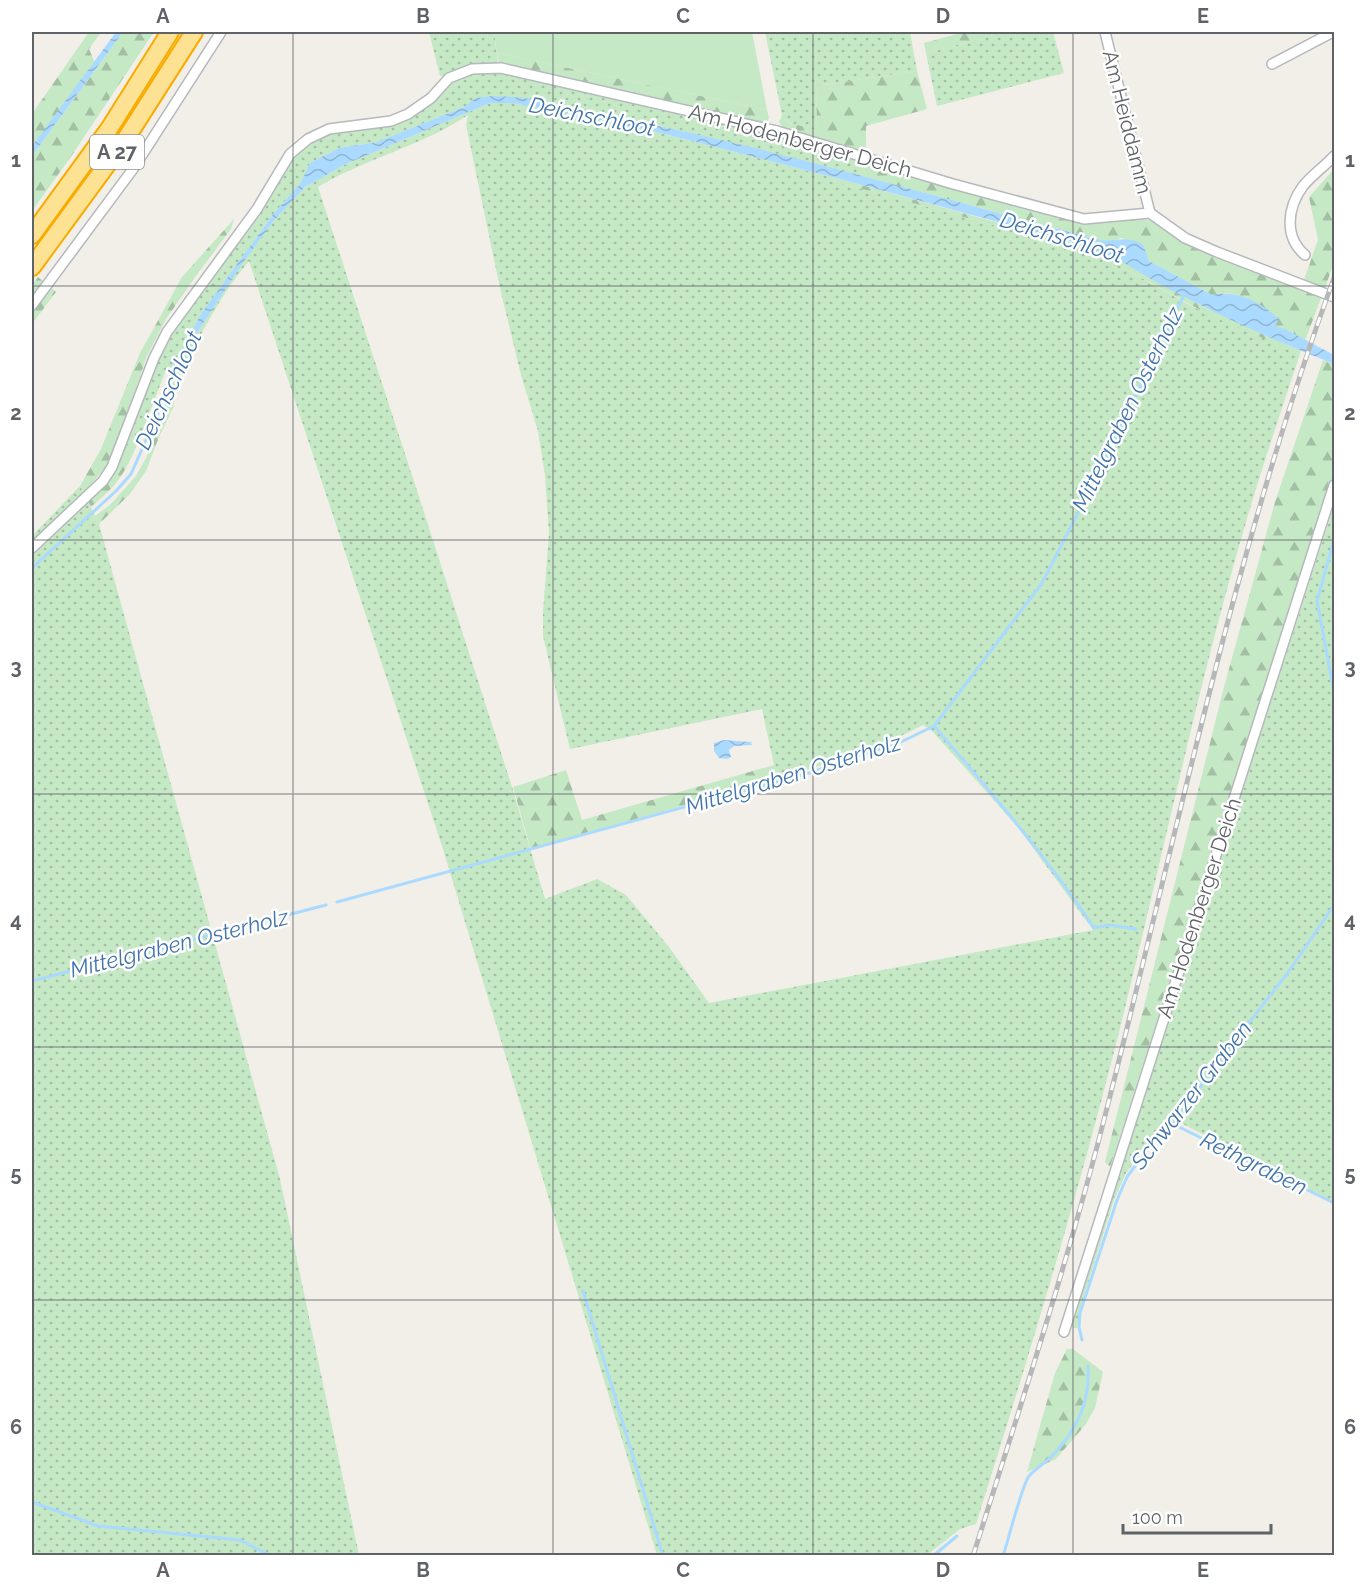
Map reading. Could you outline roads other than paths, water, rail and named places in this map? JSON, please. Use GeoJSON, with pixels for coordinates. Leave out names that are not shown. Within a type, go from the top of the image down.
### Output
{"type":"FeatureCollection","features":[{"type":"Feature","properties":{"kind":"highway","name":"A 27"},"geometry":{"type":"LineString","coordinates":[[32,235],[109,129],[170,32]]}},
{"type":"Feature","properties":{"kind":"highway","name":"A 27"},"geometry":{"type":"LineString","coordinates":[[32,267],[125,140],[194,32]]}},
{"type":"Feature","properties":{"kind":"street"},"geometry":{"type":"LineString","coordinates":[[32,305],[133,169],[221,32]]}},
{"type":"Feature","properties":{"kind":"street","name":"Am Heiddamm"},"geometry":{"type":"LineString","coordinates":[[1104,32],[1150,213]]}},
{"type":"Feature","properties":{"kind":"street"},"geometry":{"type":"LineString","coordinates":[[1272,64],[1334,32]]}},
{"type":"Feature","properties":{"kind":"street","name":"Am Hodenberger Deich"},"geometry":{"type":"LineString","coordinates":[[32,548],[102,481],[112,467],[154,358],[167,332],[257,208],[290,154],[309,139],[329,129],[391,121],[408,114],[431,98],[449,78],[472,69],[501,68],[777,131],[953,184],[1084,219],[1150,213]]}},
{"type":"Feature","properties":{"kind":"street"},"geometry":{"type":"LineString","coordinates":[[1305,255],[1295,247],[1290,233],[1290,218],[1303,186],[1335,156]]}},
{"type":"Feature","properties":{"kind":"street"},"geometry":{"type":"LineString","coordinates":[[1150,213],[1185,238],[1335,297]]}},
{"type":"Feature","properties":{"kind":"street","name":"Am Hodenberger Deich"},"geometry":{"type":"LineString","coordinates":[[1064,1332],[1335,485]]}},
{"type":"Feature","properties":{"kind":"water"},"geometry":{"type":"Polygon","coordinates":[[[116,32],[123,32],[32,156],[32,146],[116,32]]]}},
{"type":"Feature","properties":{"kind":"water"},"geometry":{"type":"Polygon","coordinates":[[[492,96],[545,101],[690,133],[808,161],[1100,240],[1136,241],[1143,244],[1149,261],[1212,295],[1230,294],[1256,303],[1279,319],[1275,326],[1334,355],[1334,364],[1211,310],[1090,247],[645,129],[513,103],[490,103],[346,164],[305,187],[272,223],[242,264],[189,345],[177,372],[171,369],[201,314],[274,213],[300,184],[310,163],[339,148],[377,142],[464,107],[476,98],[492,96]]]}},
{"type":"Feature","properties":{"kind":"water"},"geometry":{"type":"Polygon","coordinates":[[[724,740],[751,742],[752,745],[734,746],[729,750],[731,757],[719,758],[714,751],[714,743],[724,740]]]}},
{"type":"Feature","properties":{"kind":"waterway","name":"Mittelgraben Osterholz"},"geometry":{"type":"LineString","coordinates":[[337,902],[809,773],[903,741],[934,726],[1042,583],[1092,486],[1185,293]]}},
{"type":"Feature","properties":{"kind":"waterway","name":"Deichschloot"},"geometry":{"type":"LineString","coordinates":[[32,568],[116,491],[131,474],[176,367]]}},
{"type":"Feature","properties":{"kind":"waterway","name":"Schwarzer Graben"},"geometry":{"type":"LineString","coordinates":[[1334,540],[1317,601],[1334,692]]}},
{"type":"Feature","properties":{"kind":"waterway"},"geometry":{"type":"LineString","coordinates":[[934,726],[997,799],[1076,901],[1094,928],[1109,925],[1136,929]]}},
{"type":"Feature","properties":{"kind":"waterway","name":"Mittelgraben Osterholz"},"geometry":{"type":"LineString","coordinates":[[32,981],[326,905]]}},
{"type":"Feature","properties":{"kind":"waterway","name":"Schwarzer Graben"},"geometry":{"type":"LineString","coordinates":[[1082,1340],[1079,1327],[1080,1313],[1117,1200],[1127,1177],[1154,1140],[1176,1121],[1222,1057],[1287,974],[1334,905]]}},
{"type":"Feature","properties":{"kind":"waterway","name":"Rethgraben"},"geometry":{"type":"LineString","coordinates":[[1173,1124],[1334,1203]]}},
{"type":"Feature","properties":{"kind":"waterway"},"geometry":{"type":"LineString","coordinates":[[583,1291],[663,1556]]}},
{"type":"Feature","properties":{"kind":"waterway","name":"Schwarzer Graben"},"geometry":{"type":"LineString","coordinates":[[1003,1556],[1026,1481],[1062,1444],[1081,1413],[1087,1391],[1088,1366]]}},
{"type":"Feature","properties":{"kind":"waterway"},"geometry":{"type":"LineString","coordinates":[[32,1502],[98,1526],[240,1540],[271,1556]]}},
{"type":"Feature","properties":{"kind":"waterway","name":"Schwarzer Graben"},"geometry":{"type":"LineString","coordinates":[[933,1556],[957,1536]]}},
{"type":"Feature","properties":{"kind":"railway"},"geometry":{"type":"LineString","coordinates":[[973,1556],[1077,1221],[1237,586],[1299,380],[1334,278]]}}]}
